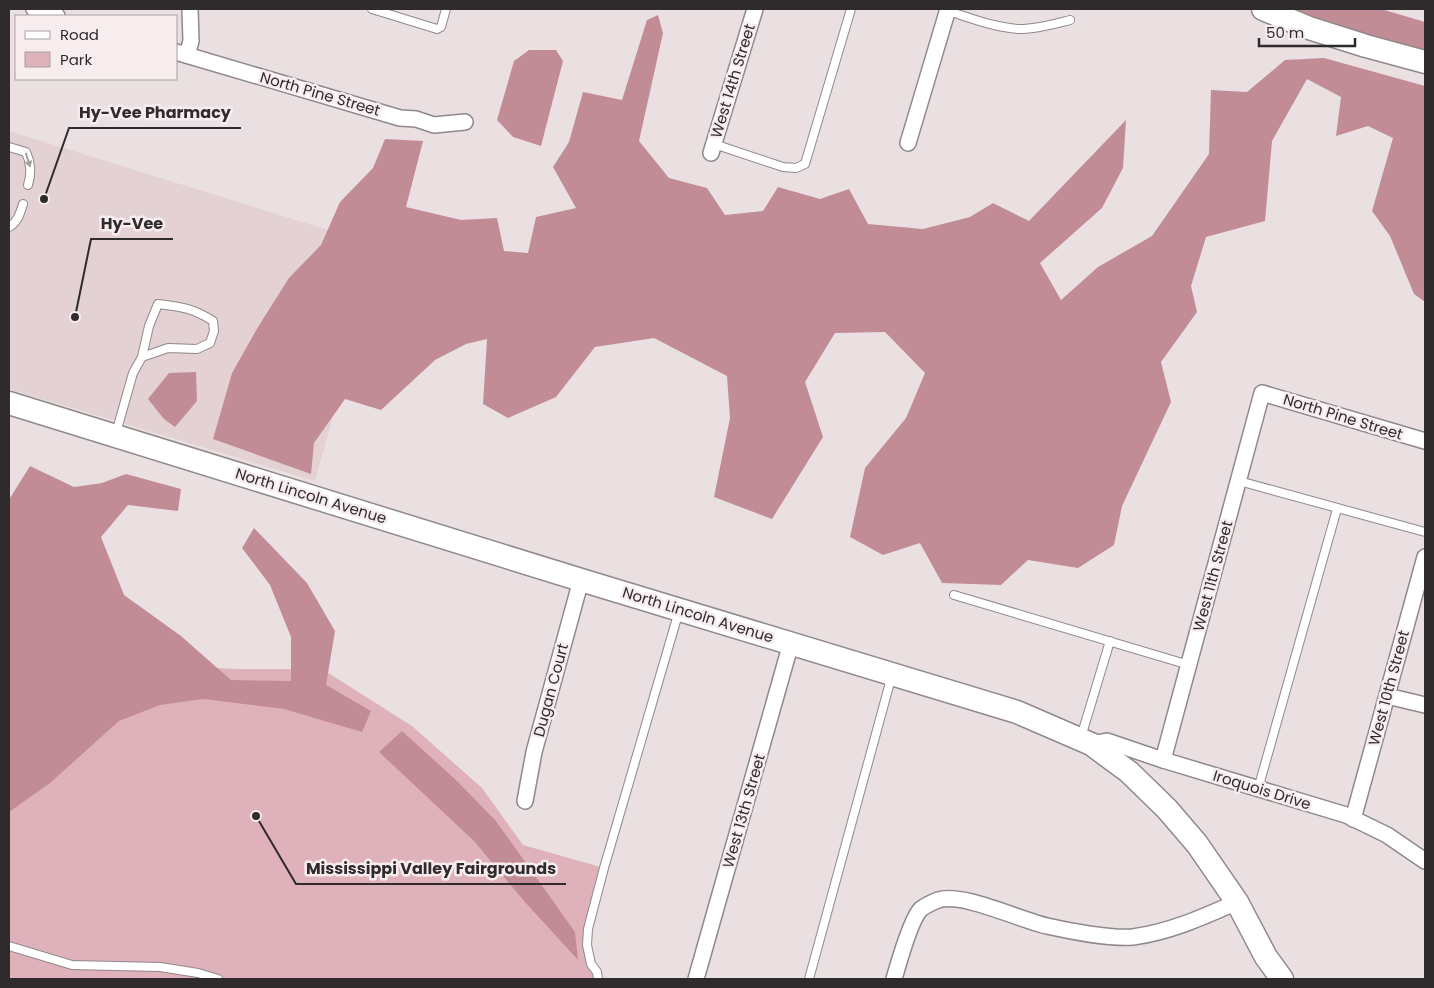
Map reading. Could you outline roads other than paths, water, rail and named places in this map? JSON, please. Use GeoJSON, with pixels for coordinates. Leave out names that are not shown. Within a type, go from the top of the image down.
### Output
{"type":"FeatureCollection","features":[{"type":"Feature","properties":{"kind":"street"},"geometry":{"type":"LineString","coordinates":[[34,9],[54,15]]}},
{"type":"Feature","properties":{"kind":"street"},"geometry":{"type":"LineString","coordinates":[[182,54],[191,41],[190,9]]}},
{"type":"Feature","properties":{"kind":"street","name":"West 14th Street"},"geometry":{"type":"LineString","coordinates":[[712,149],[755,9]]}},
{"type":"Feature","properties":{"kind":"street"},"geometry":{"type":"LineString","coordinates":[[1263,9],[1309,28],[1425,62]]}},
{"type":"Feature","properties":{"kind":"street"},"geometry":{"type":"LineString","coordinates":[[908,143],[948,10]]}},
{"type":"Feature","properties":{"kind":"street","name":"North Pine Street"},"geometry":{"type":"LineString","coordinates":[[182,54],[400,118],[416,119],[434,125],[465,122]]}},
{"type":"Feature","properties":{"kind":"street","name":"North Pine Street"},"geometry":{"type":"LineString","coordinates":[[1262,392],[1425,442]]}},
{"type":"Feature","properties":{"kind":"street","name":"West 11th Street"},"geometry":{"type":"LineString","coordinates":[[1163,760],[1262,392]]}},
{"type":"Feature","properties":{"kind":"street","name":"North Lincoln Avenue"},"geometry":{"type":"LineString","coordinates":[[9,403],[581,580],[1017,712],[1086,742],[1129,772],[1167,809],[1197,844],[1237,902],[1266,957],[1282,979]]}},
{"type":"Feature","properties":{"kind":"street","name":"West 10th Street"},"geometry":{"type":"LineString","coordinates":[[1353,819],[1425,557]]}},
{"type":"Feature","properties":{"kind":"street","name":"Dugan Court"},"geometry":{"type":"LineString","coordinates":[[525,801],[534,752],[581,580]]}},
{"type":"Feature","properties":{"kind":"street","name":"West 13th Street"},"geometry":{"type":"LineString","coordinates":[[696,979],[791,643]]}},
{"type":"Feature","properties":{"kind":"street"},"geometry":{"type":"LineString","coordinates":[[1387,696],[1425,705]]}},
{"type":"Feature","properties":{"kind":"street","name":"Iroquois Drive"},"geometry":{"type":"LineString","coordinates":[[1086,742],[1107,741],[1353,819],[1387,834],[1425,860]]}},
{"type":"Feature","properties":{"kind":"street"},"geometry":{"type":"LineString","coordinates":[[894,979],[899,958],[920,910],[938,900],[952,898],[970,902],[1046,926],[1092,934],[1131,937],[1162,931],[1194,921],[1237,902]]}},
{"type":"Feature","properties":{"kind":"lane"},"geometry":{"type":"LineString","coordinates":[[372,9],[437,29],[441,27],[446,9]]}},
{"type":"Feature","properties":{"kind":"lane"},"geometry":{"type":"LineString","coordinates":[[712,149],[783,167],[796,168],[805,164],[851,9]]}},
{"type":"Feature","properties":{"kind":"lane"},"geometry":{"type":"LineString","coordinates":[[948,10],[997,26],[1020,29],[1046,26],[1070,20]]}},
{"type":"Feature","properties":{"kind":"lane"},"geometry":{"type":"LineString","coordinates":[[9,147],[26,152],[30,161],[31,176],[28,185]]}},
{"type":"Feature","properties":{"kind":"lane"},"geometry":{"type":"LineString","coordinates":[[9,226],[19,217],[23,204]]}},
{"type":"Feature","properties":{"kind":"lane"},"geometry":{"type":"LineString","coordinates":[[115,435],[133,374],[142,357],[149,326],[158,304],[184,307],[199,312],[213,321],[214,331],[210,343],[197,349],[168,348],[142,357]]}},
{"type":"Feature","properties":{"kind":"lane"},"geometry":{"type":"LineString","coordinates":[[1239,481],[1425,532]]}},
{"type":"Feature","properties":{"kind":"lane"},"geometry":{"type":"LineString","coordinates":[[1258,789],[1337,509]]}},
{"type":"Feature","properties":{"kind":"lane"},"geometry":{"type":"LineString","coordinates":[[954,595],[1189,665]]}},
{"type":"Feature","properties":{"kind":"lane"},"geometry":{"type":"LineString","coordinates":[[598,979],[597,972],[591,964],[587,945],[588,929],[680,609]]}},
{"type":"Feature","properties":{"kind":"lane"},"geometry":{"type":"LineString","coordinates":[[1086,742],[1110,640]]}},
{"type":"Feature","properties":{"kind":"lane"},"geometry":{"type":"LineString","coordinates":[[809,979],[892,673]]}},
{"type":"Feature","properties":{"kind":"lane"},"geometry":{"type":"LineString","coordinates":[[9,946],[72,966],[160,968],[198,973],[218,979]]}},
{"type":"Feature","properties":{"kind":"place","name":"Hy-Vee Pharmacy"},"geometry":{"type":"Point","coordinates":[44,199]}},
{"type":"Feature","properties":{"kind":"place","name":"Hy-Vee"},"geometry":{"type":"Point","coordinates":[75,317]}},
{"type":"Feature","properties":{"kind":"place","name":"Mississippi Valley Fairgrounds"},"geometry":{"type":"Point","coordinates":[256,816]}}]}
